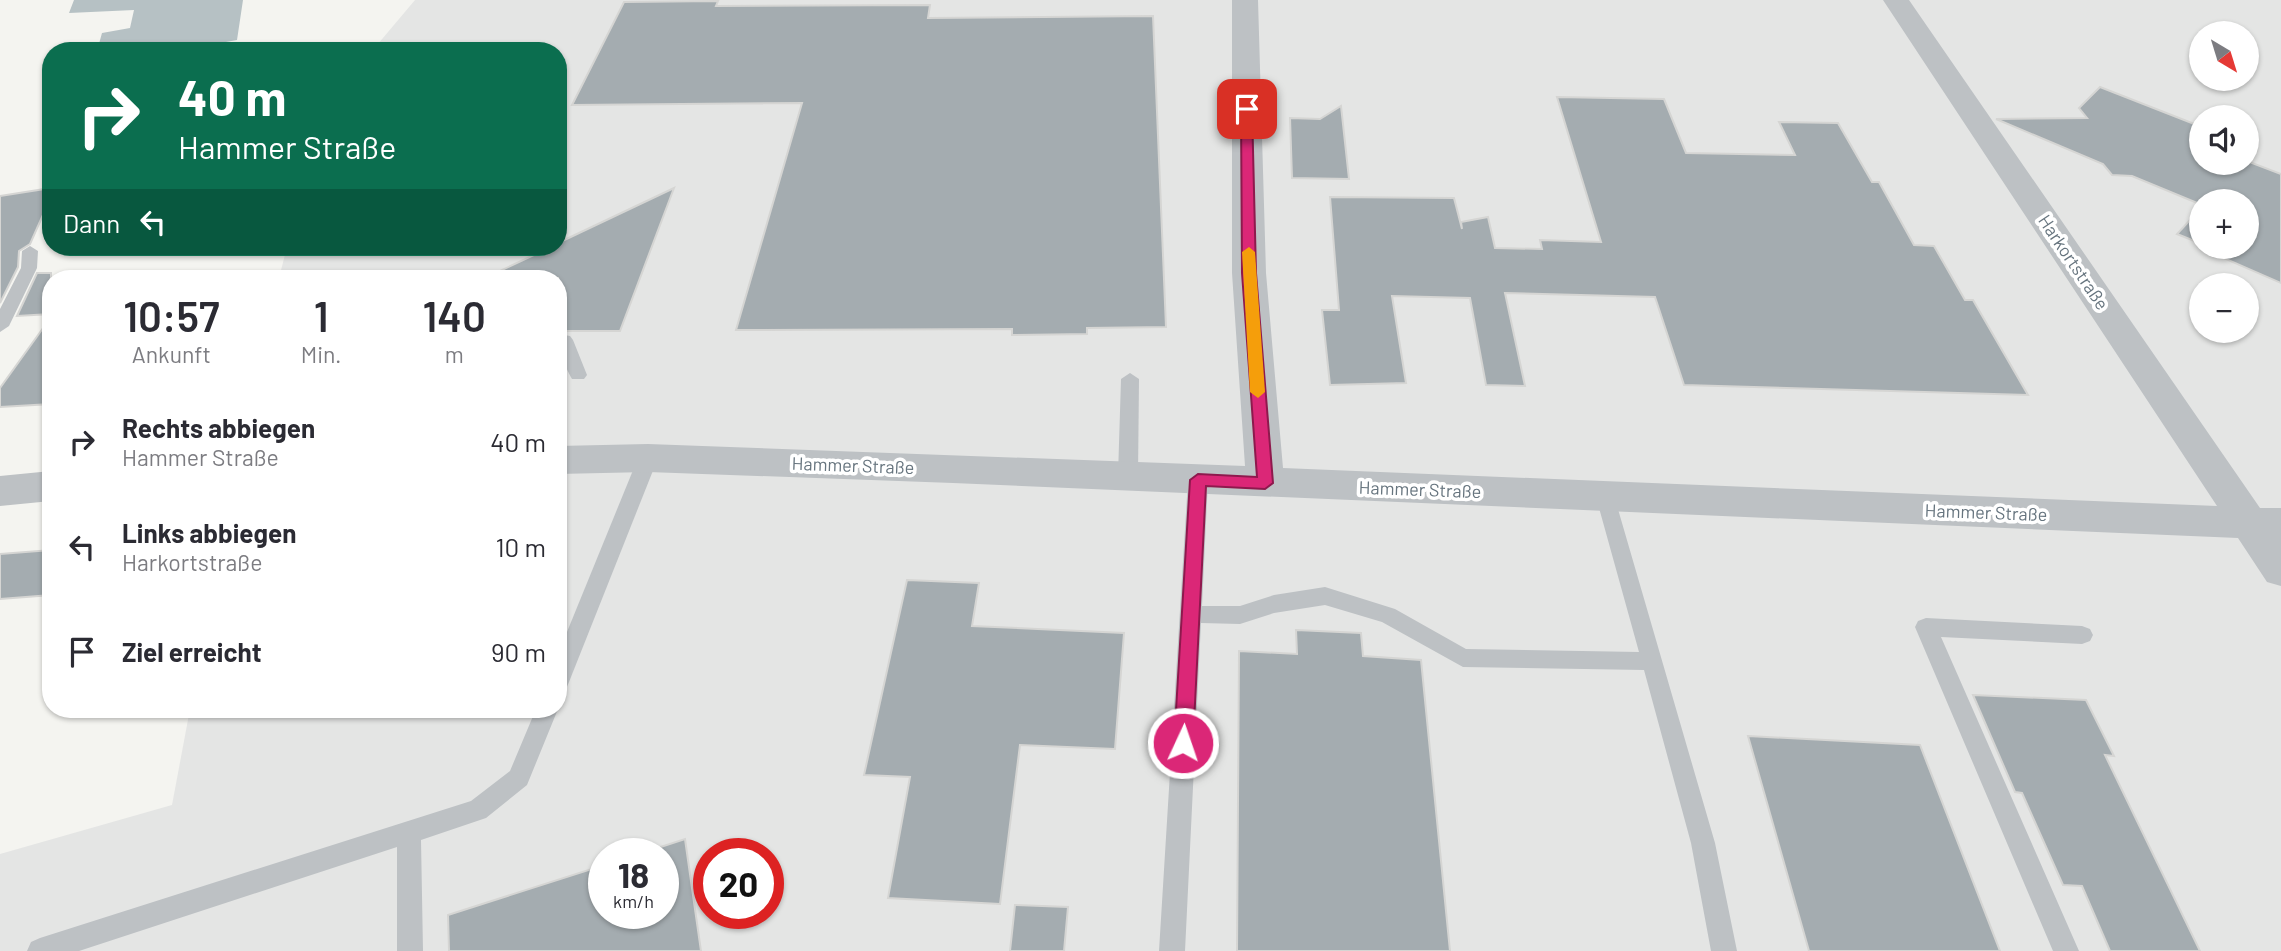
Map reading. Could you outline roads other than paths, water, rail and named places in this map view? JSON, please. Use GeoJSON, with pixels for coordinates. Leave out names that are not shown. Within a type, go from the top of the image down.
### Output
{"type":"FeatureCollection","features":[{"type":"Feature","properties":{"kind":"street"},"geometry":{"type":"LineString","coordinates":[[1245,0],[1249,273],[1265,483]]}},
{"type":"Feature","properties":{"kind":"street","name":"Harkortstraße"},"geometry":{"type":"LineString","coordinates":[[1896,0],[2266,524],[2281,570]]}},
{"type":"Feature","properties":{"kind":"street","name":"Hammer Straße"},"geometry":{"type":"LineString","coordinates":[[567,460],[648,458],[2266,524]]}},
{"type":"Feature","properties":{"kind":"street"},"geometry":{"type":"LineString","coordinates":[[0,491],[42,487]]}},
{"type":"Feature","properties":{"kind":"lane"},"geometry":{"type":"LineString","coordinates":[[0,326],[29,268],[30,251]]}},
{"type":"Feature","properties":{"kind":"lane"},"geometry":{"type":"LineString","coordinates":[[567,348],[578,376]]}},
{"type":"Feature","properties":{"kind":"lane"},"geometry":{"type":"LineString","coordinates":[[1128,477],[1130,379]]}},
{"type":"Feature","properties":{"kind":"lane"},"geometry":{"type":"LineString","coordinates":[[567,660],[648,458]]}},
{"type":"Feature","properties":{"kind":"lane"},"geometry":{"type":"LineString","coordinates":[[1172,951],[1198,480]]}},
{"type":"Feature","properties":{"kind":"lane"},"geometry":{"type":"LineString","coordinates":[[1606,497],[1703,843],[1724,951]]}},
{"type":"Feature","properties":{"kind":"lane"},"geometry":{"type":"LineString","coordinates":[[1191,614],[1240,615],[1275,604],[1325,596],[1388,615],[1463,658],[1653,661]]}},
{"type":"Feature","properties":{"kind":"lane"},"geometry":{"type":"LineString","coordinates":[[2066,951],[1926,627],[2082,635]]}},
{"type":"Feature","properties":{"kind":"lane"},"geometry":{"type":"LineString","coordinates":[[40,951],[478,810],[519,778],[543,718]]}},
{"type":"Feature","properties":{"kind":"lane"},"geometry":{"type":"LineString","coordinates":[[409,832],[410,951]]}}]}
